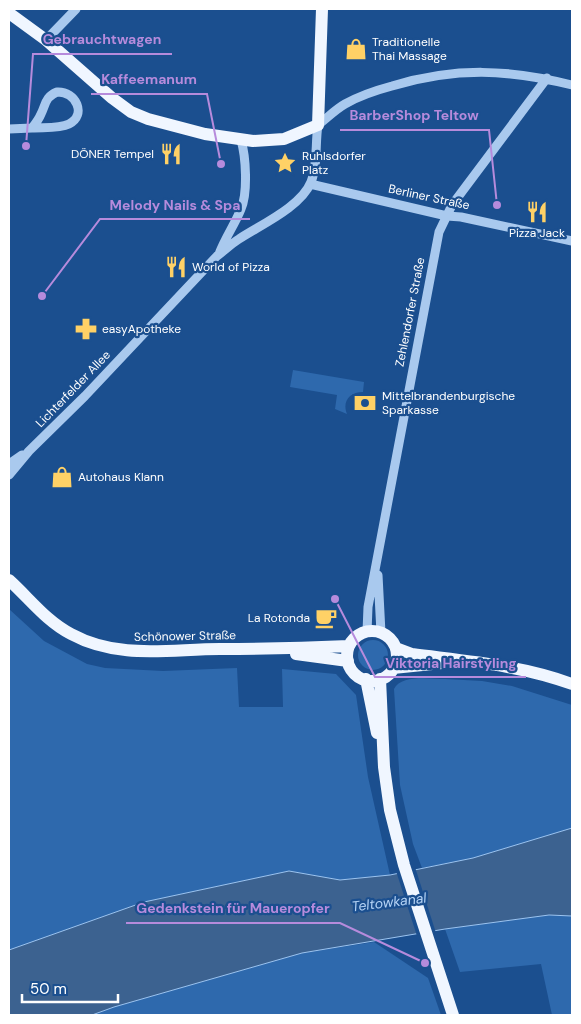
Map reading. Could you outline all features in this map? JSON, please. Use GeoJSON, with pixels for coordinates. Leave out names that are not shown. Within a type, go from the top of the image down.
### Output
{"type":"FeatureCollection","features":[{"type":"Feature","properties":{"kind":"main road"},"geometry":{"type":"LineString","coordinates":[[16,9],[46,40],[112,98],[131,112],[205,134],[241,140],[262,141],[284,139],[318,125],[322,9]]}},
{"type":"Feature","properties":{"kind":"main road"},"geometry":{"type":"LineString","coordinates":[[9,13],[46,40]]}},
{"type":"Feature","properties":{"kind":"main road","name":"Schönower Straße"},"geometry":{"type":"LineString","coordinates":[[10,581],[36,609],[53,623],[72,635],[96,644],[135,652],[218,648],[258,650],[348,661]]}},
{"type":"Feature","properties":{"kind":"main road"},"geometry":{"type":"LineString","coordinates":[[396,648],[396,662],[393,668],[385,677],[380,679],[366,680],[354,673],[348,661],[349,646],[353,640],[367,632],[381,632],[387,636],[396,648],[412,654],[548,675],[572,684]]}},
{"type":"Feature","properties":{"kind":"main road","name":"Schönower Straße"},"geometry":{"type":"LineString","coordinates":[[258,650],[349,646]]}},
{"type":"Feature","properties":{"kind":"main road"},"geometry":{"type":"LineString","coordinates":[[393,668],[466,661]]}},
{"type":"Feature","properties":{"kind":"main road"},"geometry":{"type":"LineString","coordinates":[[380,679],[384,767]]}},
{"type":"Feature","properties":{"kind":"main road"},"geometry":{"type":"LineString","coordinates":[[366,680],[384,767],[390,810],[404,866],[453,1015]]}},
{"type":"Feature","properties":{"kind":"street"},"geometry":{"type":"LineString","coordinates":[[46,40],[76,9]]}},
{"type":"Feature","properties":{"kind":"street"},"geometry":{"type":"LineString","coordinates":[[218,256],[238,240],[298,200],[310,184],[314,170],[318,125],[345,104],[380,89],[415,79],[458,72],[498,72],[547,78],[572,85]]}},
{"type":"Feature","properties":{"kind":"street","name":"Zehlendorfer Straße"},"geometry":{"type":"LineString","coordinates":[[367,632],[368,607],[440,232],[447,216],[492,150],[547,78]]}},
{"type":"Feature","properties":{"kind":"street"},"geometry":{"type":"LineString","coordinates":[[9,129],[32,128],[64,126],[70,124],[77,114],[76,101],[66,92],[52,94],[46,100],[42,113],[32,128]]}},
{"type":"Feature","properties":{"kind":"street"},"geometry":{"type":"LineString","coordinates":[[218,256],[242,207],[245,155],[241,140]]}},
{"type":"Feature","properties":{"kind":"street","name":"Berliner Straße"},"geometry":{"type":"LineString","coordinates":[[310,184],[447,216],[461,217],[572,242]]}},
{"type":"Feature","properties":{"kind":"street","name":"Lichterfelder Allee"},"geometry":{"type":"LineString","coordinates":[[9,475],[29,451],[85,396],[218,256]]}},
{"type":"Feature","properties":{"kind":"street","name":"Lichterfelder Allee"},"geometry":{"type":"LineString","coordinates":[[9,464],[29,451]]}},
{"type":"Feature","properties":{"kind":"street","name":"Zehlendorfer Straße"},"geometry":{"type":"LineString","coordinates":[[377,562],[381,632]]}},
{"type":"Feature","properties":{"kind":"shaded area"},"geometry":{"type":"Polygon","coordinates":[[[293,370],[364,382],[363,392],[358,392],[348,398],[345,406],[347,414],[335,409],[337,395],[290,387],[293,370]]]}},
{"type":"Feature","properties":{"kind":"shaded area"},"geometry":{"type":"Polygon","coordinates":[[[9,609],[44,641],[87,664],[105,668],[163,671],[237,668],[239,707],[283,707],[282,669],[336,674],[356,695],[368,777],[390,875],[340,880],[289,871],[144,902],[9,950],[9,609]]]}},
{"type":"Feature","properties":{"kind":"shaded area"},"geometry":{"type":"Polygon","coordinates":[[[373,640],[379,641],[387,649],[387,661],[379,669],[373,670],[367,669],[359,661],[358,655],[359,649],[367,641],[373,640]]]}},
{"type":"Feature","properties":{"kind":"shaded area"},"geometry":{"type":"Polygon","coordinates":[[[410,679],[482,681],[512,686],[572,705],[572,828],[473,858],[422,868],[413,844],[400,785],[394,689],[398,684],[410,679]]]}},
{"type":"Feature","properties":{"kind":"shaded area"},"geometry":{"type":"Polygon","coordinates":[[[549,915],[572,916],[572,1015],[552,1015],[541,964],[460,972],[445,929],[549,915]]]}},
{"type":"Feature","properties":{"kind":"shaded area"},"geometry":{"type":"Polygon","coordinates":[[[374,942],[428,978],[441,1015],[92,1015],[302,953],[374,942]]]}},
{"type":"Feature","properties":{"kind":"water","name":"Teltowkanal"},"geometry":{"type":"Polygon","coordinates":[[[572,828],[572,916],[549,915],[445,929],[302,953],[92,1015],[9,1015],[9,950],[144,902],[289,871],[340,880],[390,875],[473,858],[572,828]]]}},
{"type":"Feature","properties":{"kind":"pier"},"geometry":{"type":"Polygon","coordinates":[[[415,867],[436,933],[417,936],[396,871],[415,867]]]}},
{"type":"Feature","properties":{"kind":"place","name":"Traditionelle Thai Massage"},"geometry":{"type":"Point","coordinates":[356,49]}},
{"type":"Feature","properties":{"kind":"place","name":"Gebrauchtwagen"},"geometry":{"type":"Point","coordinates":[26,146]}},
{"type":"Feature","properties":{"kind":"place","name":"DÖNER Tempel"},"geometry":{"type":"Point","coordinates":[171,154]}},
{"type":"Feature","properties":{"kind":"place","name":"Ruhlsdorfer Platz"},"geometry":{"type":"Point","coordinates":[285,163]}},
{"type":"Feature","properties":{"kind":"place","name":"Kaffeemanum"},"geometry":{"type":"Point","coordinates":[221,164]}},
{"type":"Feature","properties":{"kind":"place","name":"BarberShop Teltow"},"geometry":{"type":"Point","coordinates":[497,205]}},
{"type":"Feature","properties":{"kind":"place","name":"Pizza Jack"},"geometry":{"type":"Point","coordinates":[537,212]}},
{"type":"Feature","properties":{"kind":"place","name":"World of Pizza"},"geometry":{"type":"Point","coordinates":[176,267]}},
{"type":"Feature","properties":{"kind":"place","name":"Melody Nails & Spa"},"geometry":{"type":"Point","coordinates":[42,296]}},
{"type":"Feature","properties":{"kind":"place","name":"easyApotheke"},"geometry":{"type":"Point","coordinates":[86,329]}},
{"type":"Feature","properties":{"kind":"place","name":"Mittelbrandenburgische Sparkasse"},"geometry":{"type":"Point","coordinates":[365,403]}},
{"type":"Feature","properties":{"kind":"place","name":"Autohaus Klann"},"geometry":{"type":"Point","coordinates":[62,477]}},
{"type":"Feature","properties":{"kind":"place","name":"Viktoria Hairstyling"},"geometry":{"type":"Point","coordinates":[335,599]}},
{"type":"Feature","properties":{"kind":"place","name":"La Rotonda"},"geometry":{"type":"Point","coordinates":[326,618]}},
{"type":"Feature","properties":{"kind":"place","name":"Gedenkstein für Maueropfer"},"geometry":{"type":"Point","coordinates":[425,963]}}]}
